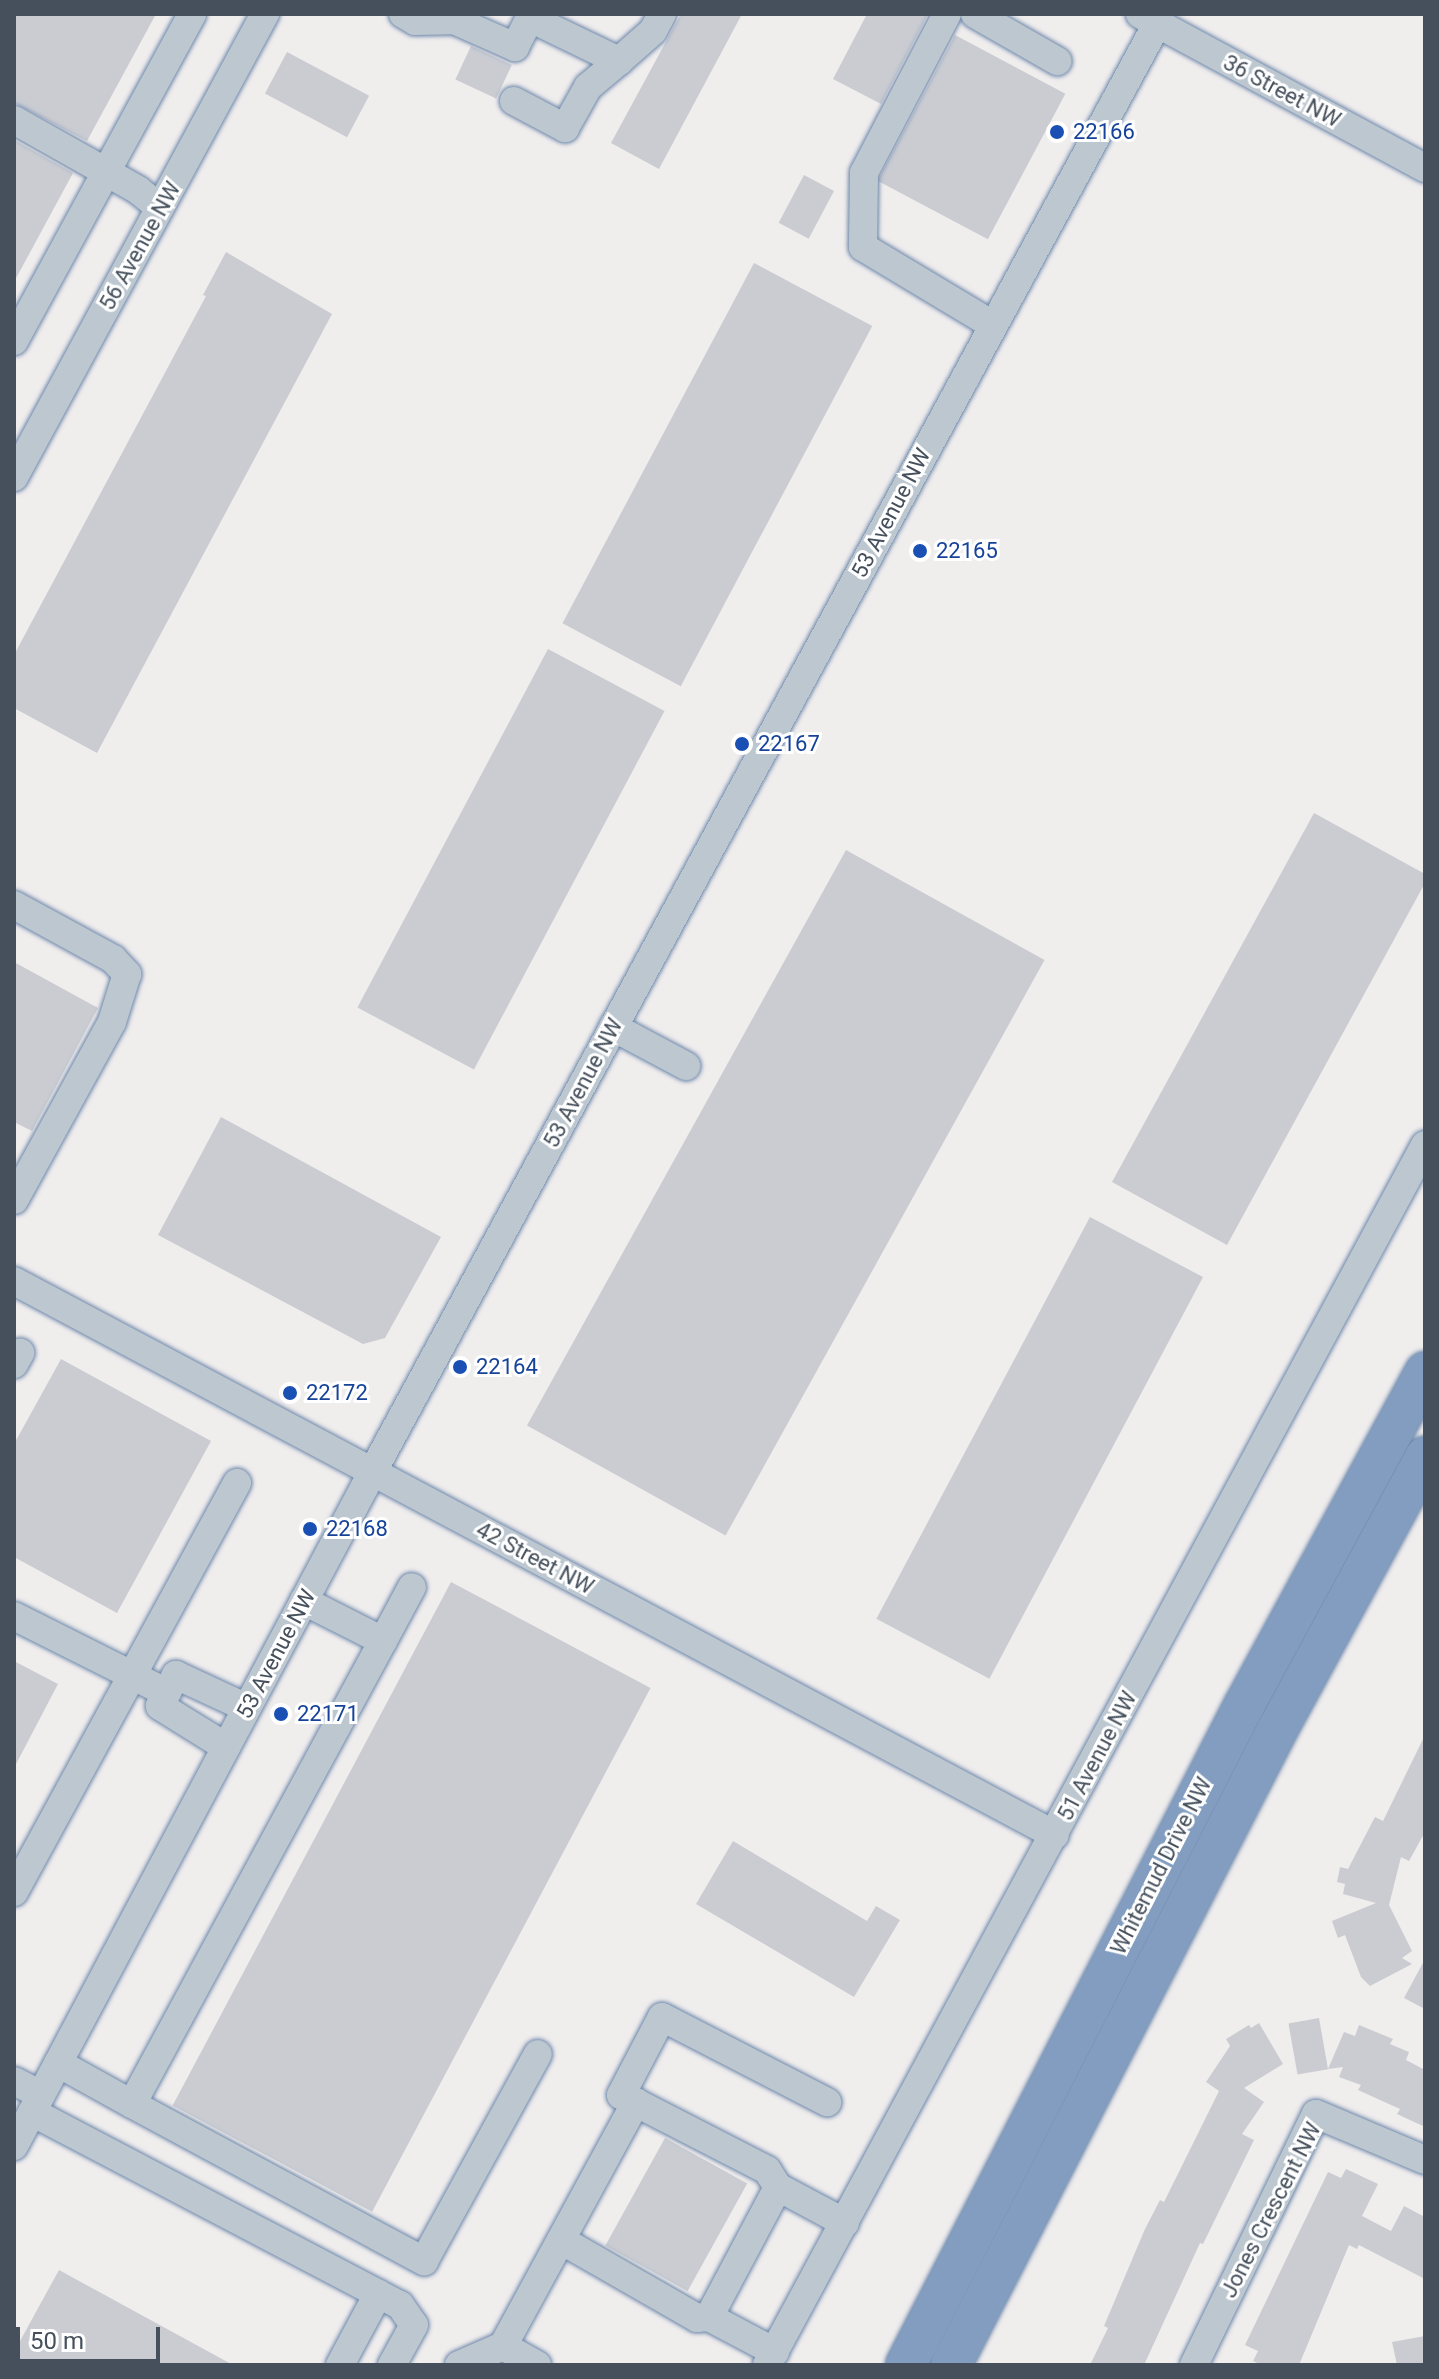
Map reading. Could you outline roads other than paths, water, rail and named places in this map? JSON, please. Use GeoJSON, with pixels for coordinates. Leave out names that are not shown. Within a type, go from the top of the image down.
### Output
{"type":"FeatureCollection","features":[{"type":"Feature","properties":{"kind":"highway","name":"Whitemud Drive NW"},"geometry":{"type":"LineString","coordinates":[[906,2365],[1244,1706],[1425,1372]]}},
{"type":"Feature","properties":{"kind":"highway","name":"Whitemud Drive NW"},"geometry":{"type":"LineString","coordinates":[[951,2365],[1277,1730],[1425,1457]]}},
{"type":"Feature","properties":{"kind":"street"},"geometry":{"type":"LineString","coordinates":[[14,341],[192,14]]}},
{"type":"Feature","properties":{"kind":"street","name":"56 Avenue NW"},"geometry":{"type":"LineString","coordinates":[[14,477],[265,14]]}},
{"type":"Feature","properties":{"kind":"street"},"geometry":{"type":"LineString","coordinates":[[403,14],[415,21],[454,20],[515,47],[530,18],[619,61]]}},
{"type":"Feature","properties":{"kind":"street"},"geometry":{"type":"LineString","coordinates":[[514,101],[565,128],[588,87],[653,31],[662,14]]}},
{"type":"Feature","properties":{"kind":"street"},"geometry":{"type":"LineString","coordinates":[[947,14],[864,173],[863,247],[993,325]]}},
{"type":"Feature","properties":{"kind":"street"},"geometry":{"type":"LineString","coordinates":[[975,14],[1057,61]]}},
{"type":"Feature","properties":{"kind":"street","name":"53 Avenue NW"},"geometry":{"type":"LineString","coordinates":[[14,2146],[373,1471],[993,325],[1148,19]]}},
{"type":"Feature","properties":{"kind":"street","name":"36 Street NW"},"geometry":{"type":"LineString","coordinates":[[1148,19],[1425,168]]}},
{"type":"Feature","properties":{"kind":"street"},"geometry":{"type":"LineString","coordinates":[[14,120],[138,190],[160,208]]}},
{"type":"Feature","properties":{"kind":"street"},"geometry":{"type":"LineString","coordinates":[[14,905],[113,959],[127,974],[112,1022],[14,1200]]}},
{"type":"Feature","properties":{"kind":"street"},"geometry":{"type":"LineString","coordinates":[[613,1027],[686,1066]]}},
{"type":"Feature","properties":{"kind":"street","name":"51 Avenue NW"},"geometry":{"type":"LineString","coordinates":[[771,2358],[1425,1145]]}},
{"type":"Feature","properties":{"kind":"street","name":"42 Street NW"},"geometry":{"type":"LineString","coordinates":[[14,1281],[1055,1835]]}},
{"type":"Feature","properties":{"kind":"street"},"geometry":{"type":"LineString","coordinates":[[14,1892],[130,1674],[237,1483]]}},
{"type":"Feature","properties":{"kind":"street"},"geometry":{"type":"LineString","coordinates":[[132,2104],[412,1587]]}},
{"type":"Feature","properties":{"kind":"street"},"geometry":{"type":"LineString","coordinates":[[304,1601],[383,1641]]}},
{"type":"Feature","properties":{"kind":"street"},"geometry":{"type":"LineString","coordinates":[[14,1616],[167,1693]]}},
{"type":"Feature","properties":{"kind":"street"},"geometry":{"type":"LineString","coordinates":[[226,1747],[160,1706],[176,1675],[247,1708]]}},
{"type":"Feature","properties":{"kind":"street"},"geometry":{"type":"LineString","coordinates":[[827,2102],[662,2017],[621,2095],[767,2170],[778,2187],[845,2223]]}},
{"type":"Feature","properties":{"kind":"street"},"geometry":{"type":"LineString","coordinates":[[58,2063],[424,2261],[538,2054]]}},
{"type":"Feature","properties":{"kind":"street"},"geometry":{"type":"LineString","coordinates":[[14,2081],[37,2103],[400,2305],[414,2325],[392,2365]]}},
{"type":"Feature","properties":{"kind":"street"},"geometry":{"type":"LineString","coordinates":[[459,2365],[503,2346],[636,2102]]}},
{"type":"Feature","properties":{"kind":"street","name":"Jones Crescent NW"},"geometry":{"type":"LineString","coordinates":[[1194,2365],[1316,2114],[1425,2160]]}},
{"type":"Feature","properties":{"kind":"street"},"geometry":{"type":"LineString","coordinates":[[709,2317],[778,2187]]}},
{"type":"Feature","properties":{"kind":"street"},"geometry":{"type":"LineString","coordinates":[[561,2240],[697,2318],[709,2317],[771,2358]]}},
{"type":"Feature","properties":{"kind":"street"},"geometry":{"type":"LineString","coordinates":[[340,2365],[378,2294]]}},
{"type":"Feature","properties":{"kind":"street"},"geometry":{"type":"LineString","coordinates":[[503,2346],[537,2365]]}},
{"type":"Feature","properties":{"kind":"place","name":"22166"},"geometry":{"type":"Point","coordinates":[1057,132]}},
{"type":"Feature","properties":{"kind":"place","name":"22165"},"geometry":{"type":"Point","coordinates":[920,551]}},
{"type":"Feature","properties":{"kind":"place","name":"22167"},"geometry":{"type":"Point","coordinates":[742,744]}},
{"type":"Feature","properties":{"kind":"place","name":"22164"},"geometry":{"type":"Point","coordinates":[460,1367]}},
{"type":"Feature","properties":{"kind":"place","name":"22172"},"geometry":{"type":"Point","coordinates":[290,1393]}},
{"type":"Feature","properties":{"kind":"place","name":"22168"},"geometry":{"type":"Point","coordinates":[310,1529]}},
{"type":"Feature","properties":{"kind":"place","name":"22171"},"geometry":{"type":"Point","coordinates":[281,1714]}}]}
